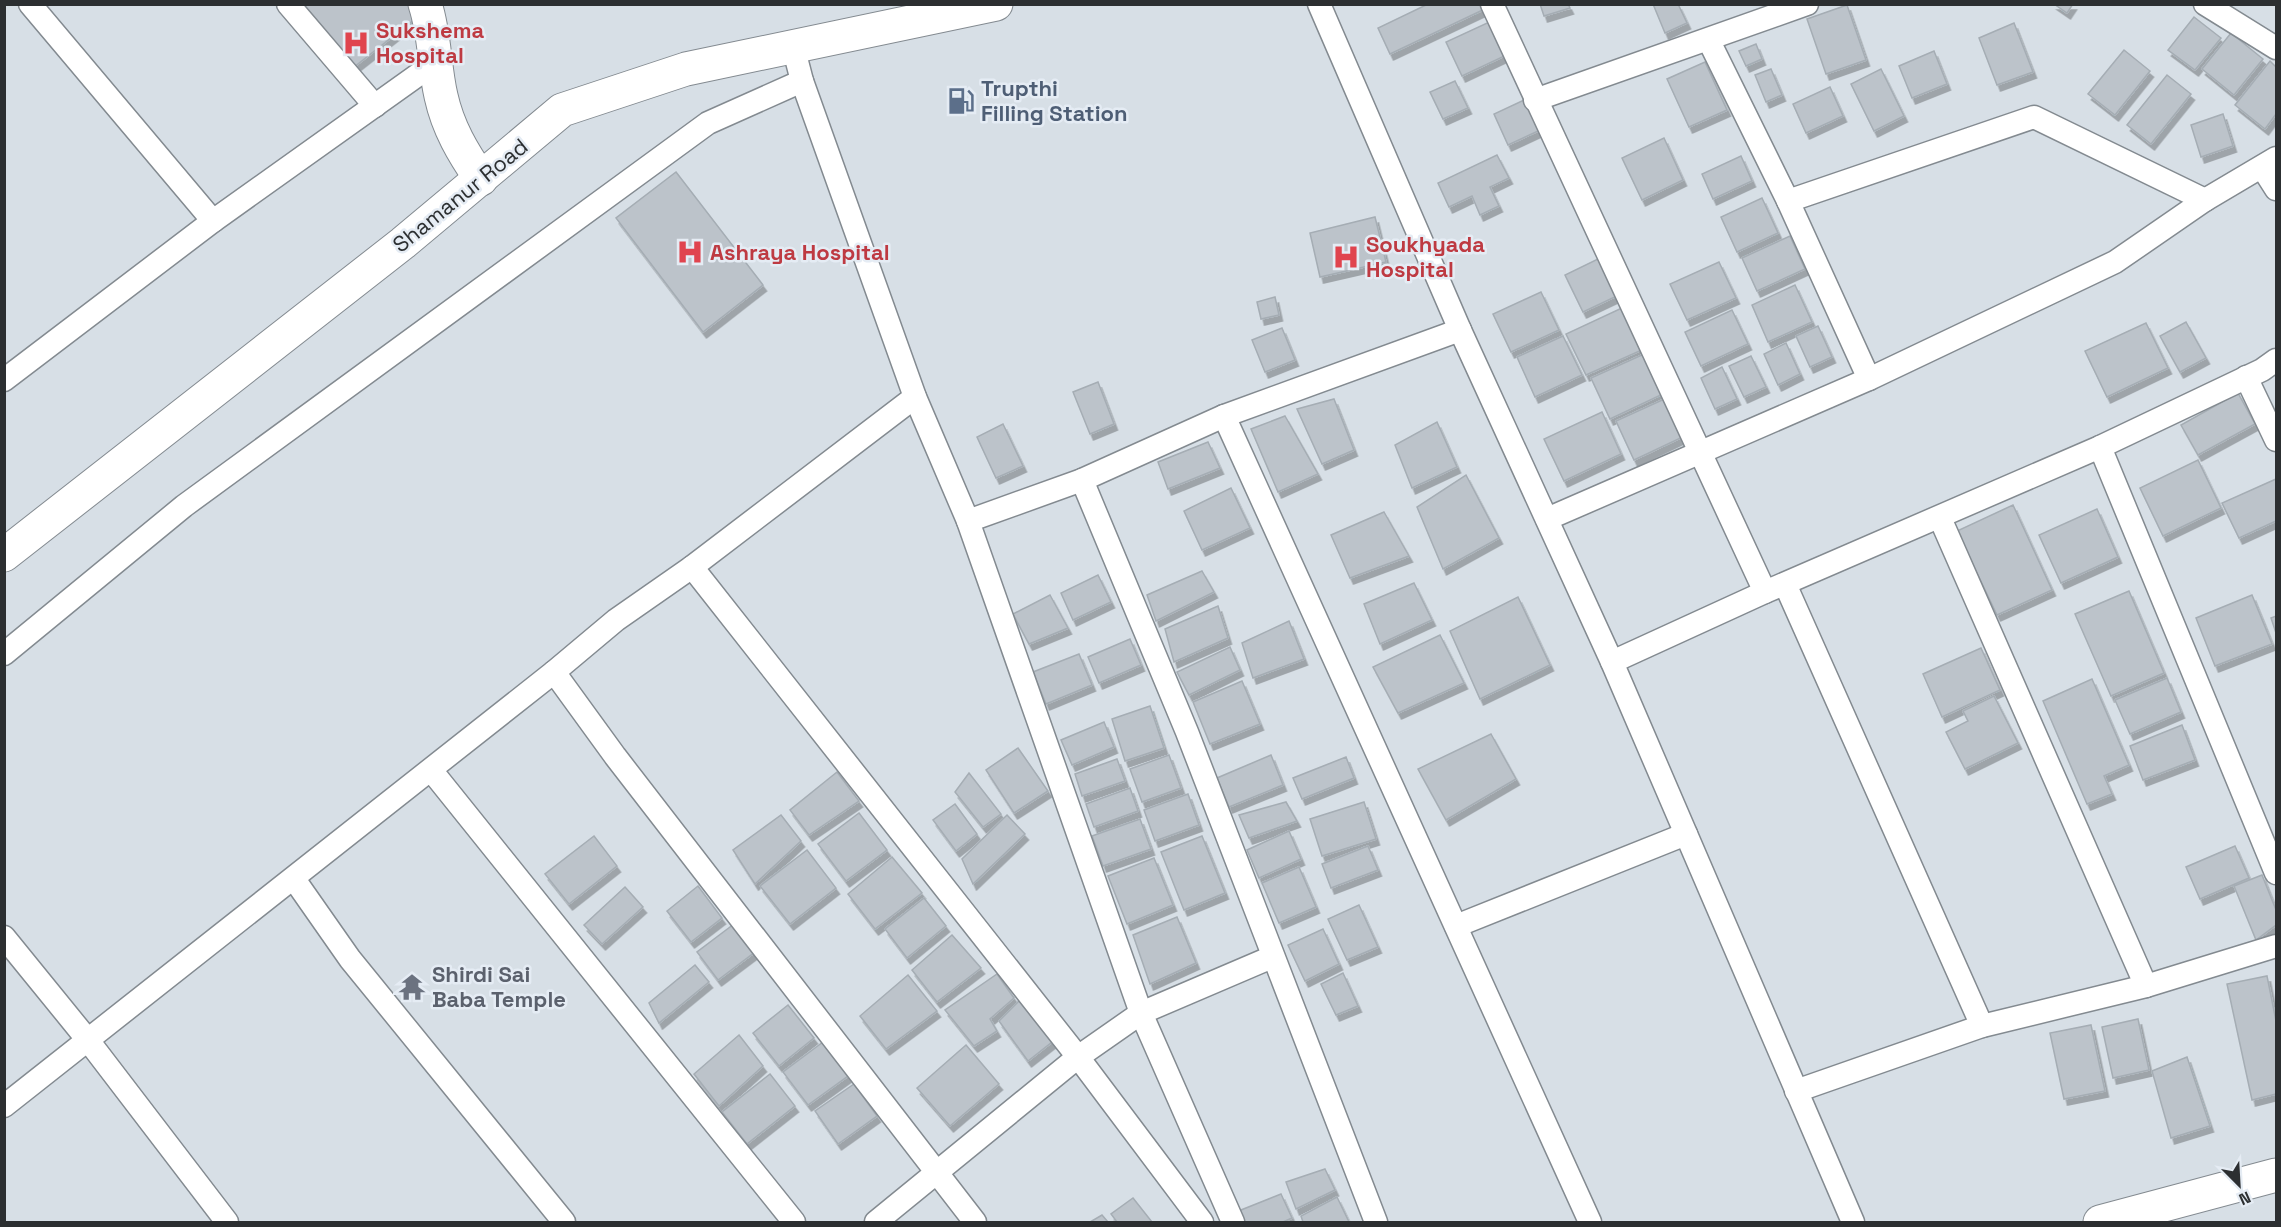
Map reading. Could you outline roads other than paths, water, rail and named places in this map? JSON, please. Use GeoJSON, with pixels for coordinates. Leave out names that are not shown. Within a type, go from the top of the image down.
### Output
{"type":"FeatureCollection","features":[{"type":"Feature","properties":{"kind":"main road"},"geometry":{"type":"LineString","coordinates":[[425,4],[430,18],[441,97],[456,143],[481,179]]}},
{"type":"Feature","properties":{"kind":"main road","name":"Shamanur Road"},"geometry":{"type":"LineString","coordinates":[[4,555],[481,179],[562,110],[686,69],[996,4]]}},
{"type":"Feature","properties":{"kind":"main road"},"geometry":{"type":"LineString","coordinates":[[2100,1222],[2180,1212],[2277,1175]]}},
{"type":"Feature","properties":{"kind":"street"},"geometry":{"type":"LineString","coordinates":[[30,4],[213,221]]}},
{"type":"Feature","properties":{"kind":"street"},"geometry":{"type":"LineString","coordinates":[[288,4],[375,106]]}},
{"type":"Feature","properties":{"kind":"street"},"geometry":{"type":"LineString","coordinates":[[1319,4],[1460,330],[1612,662],[1853,1222]]}},
{"type":"Feature","properties":{"kind":"street"},"geometry":{"type":"LineString","coordinates":[[1491,4],[1699,452],[1775,588],[1982,1026]]}},
{"type":"Feature","properties":{"kind":"street"},"geometry":{"type":"LineString","coordinates":[[1534,100],[1709,41],[1807,4]]}},
{"type":"Feature","properties":{"kind":"street"},"geometry":{"type":"LineString","coordinates":[[2205,4],[2277,48]]}},
{"type":"Feature","properties":{"kind":"street"},"geometry":{"type":"LineString","coordinates":[[1709,41],[1788,201],[1869,379]]}},
{"type":"Feature","properties":{"kind":"street"},"geometry":{"type":"LineString","coordinates":[[793,46],[802,81],[915,397],[968,521],[1141,1013],[1233,1222]]}},
{"type":"Feature","properties":{"kind":"street"},"geometry":{"type":"LineString","coordinates":[[4,380],[213,221],[436,62]]}},
{"type":"Feature","properties":{"kind":"street"},"geometry":{"type":"LineString","coordinates":[[4,654],[184,506],[708,123],[802,81]]}},
{"type":"Feature","properties":{"kind":"street"},"geometry":{"type":"LineString","coordinates":[[1788,201],[2034,117],[2205,200]]}},
{"type":"Feature","properties":{"kind":"street"},"geometry":{"type":"LineString","coordinates":[[1547,519],[1869,379],[2115,262],[2205,200],[2269,162],[2277,189]]}},
{"type":"Feature","properties":{"kind":"street"},"geometry":{"type":"LineString","coordinates":[[968,521],[1082,480],[1224,416],[1460,330]]}},
{"type":"Feature","properties":{"kind":"street"},"geometry":{"type":"LineString","coordinates":[[1612,662],[1775,588],[2100,447],[2277,360]]}},
{"type":"Feature","properties":{"kind":"street"},"geometry":{"type":"LineString","coordinates":[[2246,377],[2277,440]]}},
{"type":"Feature","properties":{"kind":"street"},"geometry":{"type":"LineString","coordinates":[[4,1106],[294,879],[616,620],[692,567],[915,397]]}},
{"type":"Feature","properties":{"kind":"street"},"geometry":{"type":"LineString","coordinates":[[1224,416],[1590,1222]]}},
{"type":"Feature","properties":{"kind":"street"},"geometry":{"type":"LineString","coordinates":[[2100,447],[2277,873]]}},
{"type":"Feature","properties":{"kind":"street"},"geometry":{"type":"LineString","coordinates":[[1082,480],[1187,732],[1376,1222]]}},
{"type":"Feature","properties":{"kind":"street"},"geometry":{"type":"LineString","coordinates":[[1940,518],[2146,986]]}},
{"type":"Feature","properties":{"kind":"street"},"geometry":{"type":"LineString","coordinates":[[692,567],[1078,1057],[1202,1222]]}},
{"type":"Feature","properties":{"kind":"street"},"geometry":{"type":"LineString","coordinates":[[554,672],[615,756],[975,1222]]}},
{"type":"Feature","properties":{"kind":"street"},"geometry":{"type":"LineString","coordinates":[[431,770],[795,1222]]}},
{"type":"Feature","properties":{"kind":"street"},"geometry":{"type":"LineString","coordinates":[[1456,926],[1686,834]]}},
{"type":"Feature","properties":{"kind":"street"},"geometry":{"type":"LineString","coordinates":[[294,879],[350,959],[564,1222]]}},
{"type":"Feature","properties":{"kind":"street"},"geometry":{"type":"LineString","coordinates":[[4,937],[87,1039],[227,1222]]}},
{"type":"Feature","properties":{"kind":"street"},"geometry":{"type":"LineString","coordinates":[[1796,1091],[1982,1026],[2146,986],[2277,946]]}},
{"type":"Feature","properties":{"kind":"street"},"geometry":{"type":"LineString","coordinates":[[876,1222],[1078,1057],[1141,1013],[1272,957]]}},
{"type":"Feature","properties":{"kind":"place","name":"Sukshema Hospital"},"geometry":{"type":"Point","coordinates":[356,43]}},
{"type":"Feature","properties":{"kind":"place","name":"Trupthi Filling Station"},"geometry":{"type":"Point","coordinates":[961,101]}},
{"type":"Feature","properties":{"kind":"place","name":"Ashraya Hospital"},"geometry":{"type":"Point","coordinates":[690,252]}},
{"type":"Feature","properties":{"kind":"place","name":"Soukhyada Hospital"},"geometry":{"type":"Point","coordinates":[1346,257]}},
{"type":"Feature","properties":{"kind":"place","name":"Shirdi Sai Baba Temple"},"geometry":{"type":"Point","coordinates":[412,987]}}]}
